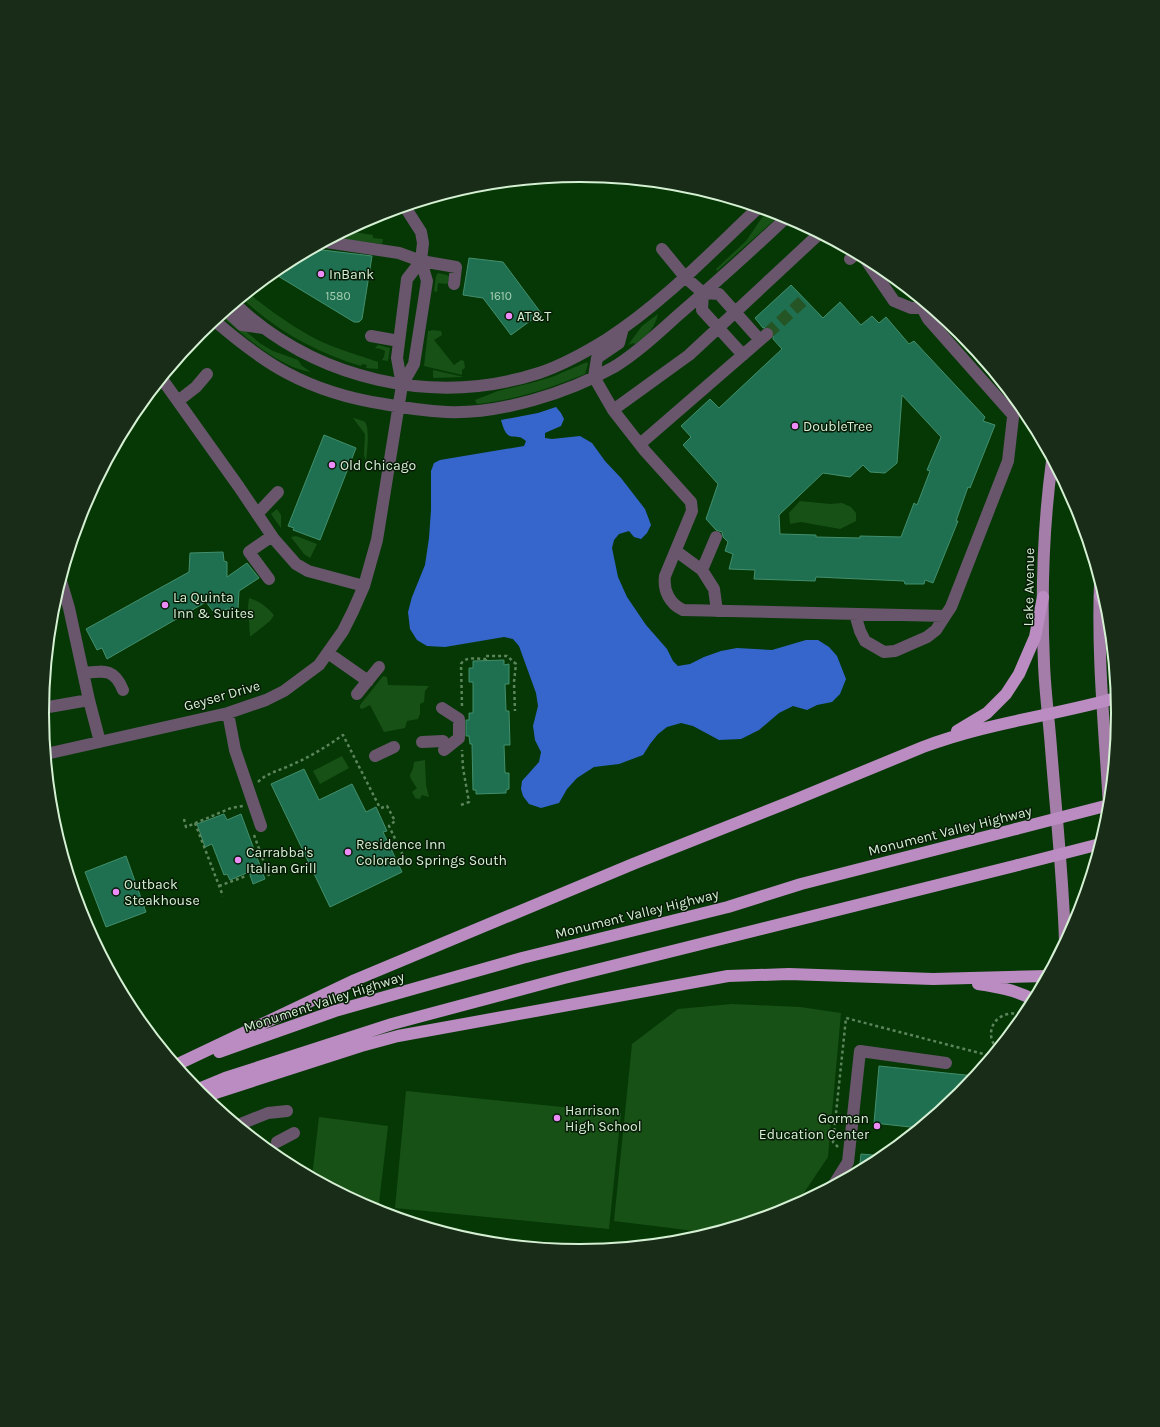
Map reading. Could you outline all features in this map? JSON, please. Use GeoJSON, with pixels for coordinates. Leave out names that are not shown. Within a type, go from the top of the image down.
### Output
{"type":"FeatureCollection","features":[{"type":"Feature","properties":{"kind":"highway"},"geometry":{"type":"LineString","coordinates":[[943,739],[987,713],[1006,694],[1019,674],[1035,637],[1043,597]]}},
{"type":"Feature","properties":{"kind":"highway"},"geometry":{"type":"LineString","coordinates":[[181,1064],[355,980],[633,864],[943,739],[990,726],[1111,700]]}},
{"type":"Feature","properties":{"kind":"highway","name":"Monument Valley Highway"},"geometry":{"type":"LineString","coordinates":[[181,1064],[335,1011],[522,958],[728,907],[801,884],[1102,808]]}},
{"type":"Feature","properties":{"kind":"highway"},"geometry":{"type":"LineString","coordinates":[[203,1087],[225,1078],[392,1024],[564,978],[1094,845]]}},
{"type":"Feature","properties":{"kind":"highway"},"geometry":{"type":"LineString","coordinates":[[211,1095],[361,1046],[398,1036],[728,976],[789,974],[933,979],[1041,976]]}},
{"type":"Feature","properties":{"kind":"highway"},"geometry":{"type":"LineString","coordinates":[[933,979],[999,987],[1015,991],[1029,998]]}},
{"type":"Feature","properties":{"kind":"main road","name":"Lake Avenue"},"geometry":{"type":"LineString","coordinates":[[1051,469],[1045,540],[1043,597],[1044,664],[1063,893],[1065,930]]}},
{"type":"Feature","properties":{"kind":"main road"},"geometry":{"type":"LineString","coordinates":[[1100,607],[1107,773]]}},
{"type":"Feature","properties":{"kind":"street"},"geometry":{"type":"LineString","coordinates":[[402,385],[414,364],[427,281],[421,261],[423,242],[421,232],[408,211]]}},
{"type":"Feature","properties":{"kind":"street"},"geometry":{"type":"LineString","coordinates":[[239,307],[264,328],[286,343],[330,365],[377,380],[402,385],[434,388],[480,386],[540,372],[566,362],[593,348],[646,312],[754,212]]}},
{"type":"Feature","properties":{"kind":"street"},"geometry":{"type":"LineString","coordinates":[[220,324],[258,355],[286,373],[309,384],[362,401],[398,407],[448,412],[492,408],[546,396],[571,388],[616,366],[703,293],[781,222]]}},
{"type":"Feature","properties":{"kind":"street"},"geometry":{"type":"LineString","coordinates":[[612,410],[689,355],[815,237]]}},
{"type":"Feature","properties":{"kind":"street"},"geometry":{"type":"LineString","coordinates":[[334,243],[399,253],[421,261],[456,267],[454,284]]}},
{"type":"Feature","properties":{"kind":"street"},"geometry":{"type":"LineString","coordinates":[[640,444],[763,337],[735,312],[718,294],[703,293],[685,277],[662,249]]}},
{"type":"Feature","properties":{"kind":"street"},"geometry":{"type":"LineString","coordinates":[[402,385],[397,358],[407,279],[421,261]]}},
{"type":"Feature","properties":{"kind":"street"},"geometry":{"type":"LineString","coordinates":[[874,271],[894,301],[911,308],[922,307]]}},
{"type":"Feature","properties":{"kind":"street"},"geometry":{"type":"LineString","coordinates":[[703,293],[702,310],[743,355]]}},
{"type":"Feature","properties":{"kind":"street"},"geometry":{"type":"LineString","coordinates":[[926,311],[928,319],[1013,415]]}},
{"type":"Feature","properties":{"kind":"street"},"geometry":{"type":"LineString","coordinates":[[230,314],[242,325],[264,328]]}},
{"type":"Feature","properties":{"kind":"street"},"geometry":{"type":"LineString","coordinates":[[623,328],[619,343],[597,358],[594,377],[612,410],[691,502],[692,511],[665,576],[664,584],[670,599],[676,607],[683,610],[945,616]]}},
{"type":"Feature","properties":{"kind":"street"},"geometry":{"type":"LineString","coordinates":[[371,336],[399,341]]}},
{"type":"Feature","properties":{"kind":"street"},"geometry":{"type":"LineString","coordinates":[[178,401],[196,387],[207,374]]}},
{"type":"Feature","properties":{"kind":"street"},"geometry":{"type":"LineString","coordinates":[[165,383],[285,553],[296,564],[308,571],[364,586]]}},
{"type":"Feature","properties":{"kind":"street","name":"Geyser Drive"},"geometry":{"type":"LineString","coordinates":[[51,753],[228,712],[266,700],[284,691],[319,665],[328,654],[350,617],[364,586],[377,540],[402,385]]}},
{"type":"Feature","properties":{"kind":"street"},"geometry":{"type":"LineString","coordinates":[[855,614],[860,631],[865,640],[884,652],[895,651],[927,637],[936,630],[951,607],[1008,461],[1014,407]]}},
{"type":"Feature","properties":{"kind":"street"},"geometry":{"type":"LineString","coordinates":[[257,514],[278,492]]}},
{"type":"Feature","properties":{"kind":"street"},"geometry":{"type":"LineString","coordinates":[[269,579],[249,552],[272,536]]}},
{"type":"Feature","properties":{"kind":"street"},"geometry":{"type":"LineString","coordinates":[[702,570],[716,537]]}},
{"type":"Feature","properties":{"kind":"street"},"geometry":{"type":"LineString","coordinates":[[676,551],[702,570],[714,589],[717,611]]}},
{"type":"Feature","properties":{"kind":"street"},"geometry":{"type":"LineString","coordinates":[[64,590],[100,742]]}},
{"type":"Feature","properties":{"kind":"street"},"geometry":{"type":"LineString","coordinates":[[328,654],[368,681]]}},
{"type":"Feature","properties":{"kind":"street"},"geometry":{"type":"LineString","coordinates":[[358,694],[379,667]]}},
{"type":"Feature","properties":{"kind":"street"},"geometry":{"type":"LineString","coordinates":[[83,673],[103,671],[113,674],[119,681],[123,690]]}},
{"type":"Feature","properties":{"kind":"street"},"geometry":{"type":"LineString","coordinates":[[49,707],[89,700]]}},
{"type":"Feature","properties":{"kind":"street"},"geometry":{"type":"LineString","coordinates":[[422,742],[443,745],[459,738],[459,725],[457,718],[442,708]]}},
{"type":"Feature","properties":{"kind":"street"},"geometry":{"type":"LineString","coordinates":[[228,712],[235,750],[257,830]]}},
{"type":"Feature","properties":{"kind":"street"},"geometry":{"type":"LineString","coordinates":[[375,756],[394,748]]}},
{"type":"Feature","properties":{"kind":"street"},"geometry":{"type":"LineString","coordinates":[[839,1176],[848,1162],[860,1051],[946,1063]]}},
{"type":"Feature","properties":{"kind":"street"},"geometry":{"type":"LineString","coordinates":[[243,1123],[268,1113],[287,1112]]}},
{"type":"Feature","properties":{"kind":"street"},"geometry":{"type":"LineString","coordinates":[[277,1142],[294,1134]]}},
{"type":"Feature","properties":{"kind":"path"},"geometry":{"type":"LineString","coordinates":[[462,707],[461,664],[463,660],[467,658],[486,659],[486,656],[507,656],[516,664],[514,682],[515,711]]}},
{"type":"Feature","properties":{"kind":"path"},"geometry":{"type":"LineString","coordinates":[[255,785],[264,776],[295,763],[330,744],[343,735],[379,806],[381,808],[387,806],[395,821],[389,826],[407,864]]}},
{"type":"Feature","properties":{"kind":"path"},"geometry":{"type":"LineString","coordinates":[[461,805],[469,802],[463,768],[463,747]]}},
{"type":"Feature","properties":{"kind":"path"},"geometry":{"type":"LineString","coordinates":[[184,818],[186,827],[237,807],[243,806],[246,813]]}},
{"type":"Feature","properties":{"kind":"path"},"geometry":{"type":"LineString","coordinates":[[195,823],[223,896]]}},
{"type":"Feature","properties":{"kind":"path"},"geometry":{"type":"LineString","coordinates":[[257,830],[269,876]]}},
{"type":"Feature","properties":{"kind":"path"},"geometry":{"type":"LineString","coordinates":[[220,886],[246,876]]}},
{"type":"Feature","properties":{"kind":"path"},"geometry":{"type":"LineString","coordinates":[[995,1044],[991,1035],[992,1027],[1001,1016],[1014,1013],[1018,1014]]}},
{"type":"Feature","properties":{"kind":"path"},"geometry":{"type":"LineString","coordinates":[[848,1156],[833,1142],[846,1018],[986,1055]]}},
{"type":"Feature","properties":{"kind":"green space"},"geometry":{"type":"Polygon","coordinates":[[[764,216],[775,220],[717,271],[716,269],[746,241],[764,216]]]}},
{"type":"Feature","properties":{"kind":"green space"},"geometry":{"type":"Polygon","coordinates":[[[355,232],[373,235],[373,238],[383,239],[382,244],[342,239],[355,232]]]}},
{"type":"Feature","properties":{"kind":"green space"},"geometry":{"type":"Polygon","coordinates":[[[438,273],[449,277],[448,283],[438,283],[437,292],[434,291],[436,276],[438,273]]]}},
{"type":"Feature","properties":{"kind":"green space"},"geometry":{"type":"Polygon","coordinates":[[[252,296],[283,319],[310,336],[334,347],[378,362],[378,369],[366,368],[367,365],[362,364],[361,366],[345,361],[313,347],[283,330],[246,301],[252,296]]]}},
{"type":"Feature","properties":{"kind":"green space"},"geometry":{"type":"Polygon","coordinates":[[[658,314],[653,328],[647,335],[635,344],[633,343],[628,345],[642,326],[658,314]]]}},
{"type":"Feature","properties":{"kind":"green space"},"geometry":{"type":"Polygon","coordinates":[[[228,316],[261,344],[273,351],[298,360],[302,366],[311,372],[286,364],[251,341],[225,319],[228,316]]]}},
{"type":"Feature","properties":{"kind":"green space"},"geometry":{"type":"Polygon","coordinates":[[[428,331],[441,331],[442,335],[434,340],[454,365],[461,360],[464,361],[465,368],[462,370],[462,375],[424,366],[428,331]]]}},
{"type":"Feature","properties":{"kind":"green space"},"geometry":{"type":"Polygon","coordinates":[[[378,345],[390,348],[388,361],[382,360],[385,351],[375,348],[378,345]]]}},
{"type":"Feature","properties":{"kind":"green space"},"geometry":{"type":"Polygon","coordinates":[[[587,362],[588,364],[585,374],[546,389],[505,400],[477,404],[475,400],[498,391],[552,377],[587,362]]]}},
{"type":"Feature","properties":{"kind":"green space"},"geometry":{"type":"Polygon","coordinates":[[[433,370],[464,377],[434,378],[433,370]]]}},
{"type":"Feature","properties":{"kind":"green space"},"geometry":{"type":"Polygon","coordinates":[[[353,418],[364,421],[367,425],[368,441],[366,461],[364,455],[365,434],[353,418]]]}},
{"type":"Feature","properties":{"kind":"green space"},"geometry":{"type":"Polygon","coordinates":[[[800,501],[830,504],[842,503],[851,507],[856,513],[856,521],[840,529],[801,522],[790,524],[789,513],[800,501]]]}},
{"type":"Feature","properties":{"kind":"green space"},"geometry":{"type":"Polygon","coordinates":[[[277,509],[281,515],[281,528],[271,514],[277,509]]]}},
{"type":"Feature","properties":{"kind":"green space"},"geometry":{"type":"Polygon","coordinates":[[[296,536],[317,544],[310,558],[304,554],[291,537],[296,536]]]}},
{"type":"Feature","properties":{"kind":"green space"},"geometry":{"type":"Polygon","coordinates":[[[249,598],[269,609],[274,615],[270,621],[251,636],[248,607],[249,598]]]}},
{"type":"Feature","properties":{"kind":"green space"},"geometry":{"type":"Polygon","coordinates":[[[383,676],[387,677],[388,685],[429,686],[425,691],[424,702],[420,704],[420,714],[418,719],[407,721],[405,728],[384,732],[370,705],[362,709],[360,708],[360,705],[383,676]]]}},
{"type":"Feature","properties":{"kind":"green space"},"geometry":{"type":"Polygon","coordinates":[[[342,756],[349,768],[320,784],[313,771],[342,756]]]}},
{"type":"Feature","properties":{"kind":"green space"},"geometry":{"type":"Polygon","coordinates":[[[425,760],[426,785],[429,797],[422,795],[419,800],[418,798],[416,799],[412,792],[417,788],[411,779],[410,774],[414,762],[425,760]]]}},
{"type":"Feature","properties":{"kind":"green space"},"geometry":{"type":"Polygon","coordinates":[[[732,1004],[800,1007],[841,1013],[828,1157],[802,1196],[751,1216],[696,1231],[614,1221],[632,1044],[678,1009],[732,1004]]]}},
{"type":"Feature","properties":{"kind":"green space"},"geometry":{"type":"Polygon","coordinates":[[[406,1091],[621,1113],[609,1229],[395,1208],[406,1091]]]}},
{"type":"Feature","properties":{"kind":"green space"},"geometry":{"type":"Polygon","coordinates":[[[319,1117],[388,1126],[379,1205],[345,1190],[313,1172],[319,1117]]]}},
{"type":"Feature","properties":{"kind":"water"},"geometry":{"type":"Polygon","coordinates":[[[556,407],[564,419],[561,426],[545,433],[545,438],[552,439],[580,436],[592,443],[645,509],[651,525],[647,533],[641,539],[634,537],[629,531],[619,534],[614,540],[612,548],[618,577],[627,597],[646,625],[667,649],[673,661],[678,666],[690,664],[721,651],[737,648],[772,650],[806,640],[818,640],[829,647],[837,656],[846,679],[840,694],[832,702],[817,705],[807,710],[793,706],[779,713],[759,730],[741,739],[719,740],[693,726],[681,723],[667,727],[658,734],[643,755],[619,764],[594,767],[577,778],[567,789],[559,803],[541,808],[529,804],[523,796],[521,789],[522,781],[539,762],[541,752],[535,740],[533,726],[538,706],[536,693],[519,646],[513,639],[504,637],[445,647],[427,646],[417,640],[410,629],[408,612],[412,597],[425,565],[431,510],[431,471],[434,463],[440,460],[524,446],[526,441],[522,438],[509,436],[506,433],[501,420],[538,413],[556,407]]]}},
{"type":"Feature","properties":{"kind":"building"},"geometry":{"type":"Polygon","coordinates":[[[322,250],[372,256],[362,319],[359,322],[354,322],[279,276],[322,250]]]}},
{"type":"Feature","properties":{"kind":"building"},"geometry":{"type":"Polygon","coordinates":[[[469,258],[503,262],[541,313],[511,335],[483,298],[463,295],[469,258]]]}},
{"type":"Feature","properties":{"kind":"building"},"geometry":{"type":"Polygon","coordinates":[[[791,285],[823,318],[840,302],[861,325],[872,316],[879,323],[886,317],[909,344],[914,341],[985,417],[983,421],[995,425],[970,488],[968,487],[956,521],[958,521],[933,583],[925,580],[924,584],[905,584],[904,581],[816,577],[815,581],[754,579],[755,570],[729,569],[733,554],[725,551],[728,542],[723,537],[722,532],[716,530],[706,519],[718,484],[683,445],[691,437],[681,426],[710,399],[719,408],[782,349],[773,339],[774,333],[772,329],[769,327],[763,328],[755,318],[791,285]],[[902,395],[897,463],[885,473],[870,472],[863,465],[850,477],[823,473],[779,515],[780,534],[816,535],[816,537],[901,537],[914,503],[917,505],[930,471],[927,470],[941,437],[902,395]]]}},
{"type":"Feature","properties":{"kind":"building"},"geometry":{"type":"Polygon","coordinates":[[[324,435],[356,448],[320,540],[293,530],[294,528],[288,526],[324,435]]]}},
{"type":"Feature","properties":{"kind":"building","name":"La Quinta Inn & Suites"},"geometry":{"type":"Polygon","coordinates":[[[223,552],[224,561],[227,562],[227,577],[247,563],[259,578],[239,591],[238,608],[213,611],[206,602],[107,659],[102,648],[97,650],[86,629],[189,572],[190,553],[223,552]]]}},
{"type":"Feature","properties":{"kind":"building"},"geometry":{"type":"Polygon","coordinates":[[[504,660],[504,665],[509,664],[509,684],[505,684],[506,711],[509,711],[510,745],[504,745],[505,773],[509,773],[509,789],[506,790],[506,793],[476,794],[476,790],[473,790],[472,744],[470,744],[469,736],[466,736],[466,720],[469,720],[469,713],[473,713],[473,682],[469,682],[469,668],[473,668],[473,661],[504,660]]]}},
{"type":"Feature","properties":{"kind":"building","name":"Residence Inn Colorado Springs South"},"geometry":{"type":"Polygon","coordinates":[[[304,769],[319,800],[352,784],[366,812],[376,807],[387,831],[383,832],[402,872],[330,907],[271,784],[304,769]]]}},
{"type":"Feature","properties":{"kind":"building","name":"Carrabba's Italian Grill"},"geometry":{"type":"Polygon","coordinates":[[[224,814],[227,820],[241,814],[265,879],[253,884],[249,872],[230,880],[227,874],[224,875],[212,844],[205,847],[197,824],[224,814]]]}},
{"type":"Feature","properties":{"kind":"building","name":"Outback Steakhouse"},"geometry":{"type":"Polygon","coordinates":[[[126,856],[146,912],[106,927],[85,872],[126,856]]]}},
{"type":"Feature","properties":{"kind":"building"},"geometry":{"type":"Polygon","coordinates":[[[879,1066],[968,1075],[930,1113],[912,1127],[874,1123],[879,1066]]]}},
{"type":"Feature","properties":{"kind":"building"},"geometry":{"type":"Polygon","coordinates":[[[861,1154],[875,1155],[860,1164],[861,1154]]]}},
{"type":"Feature","properties":{"kind":"tunnel"},"geometry":{"type":"LineString","coordinates":[[767,334],[806,298]]}},
{"type":"Feature","properties":{"kind":"place","name":"InBank"},"geometry":{"type":"Point","coordinates":[321,274]}},
{"type":"Feature","properties":{"kind":"place","name":"AT&T"},"geometry":{"type":"Point","coordinates":[509,316]}},
{"type":"Feature","properties":{"kind":"place","name":"DoubleTree"},"geometry":{"type":"Point","coordinates":[795,426]}},
{"type":"Feature","properties":{"kind":"place","name":"Old Chicago"},"geometry":{"type":"Point","coordinates":[332,465]}},
{"type":"Feature","properties":{"kind":"place","name":"La Quinta Inn & Suites"},"geometry":{"type":"Point","coordinates":[165,605]}},
{"type":"Feature","properties":{"kind":"place","name":"Residence Inn Colorado Springs South"},"geometry":{"type":"Point","coordinates":[348,852]}},
{"type":"Feature","properties":{"kind":"place","name":"Carrabba's Italian Grill"},"geometry":{"type":"Point","coordinates":[238,860]}},
{"type":"Feature","properties":{"kind":"place","name":"Outback Steakhouse"},"geometry":{"type":"Point","coordinates":[116,892]}},
{"type":"Feature","properties":{"kind":"place","name":"Harrison High School"},"geometry":{"type":"Point","coordinates":[557,1118]}},
{"type":"Feature","properties":{"kind":"place","name":"Gorman Education Center"},"geometry":{"type":"Point","coordinates":[877,1126]}}]}
